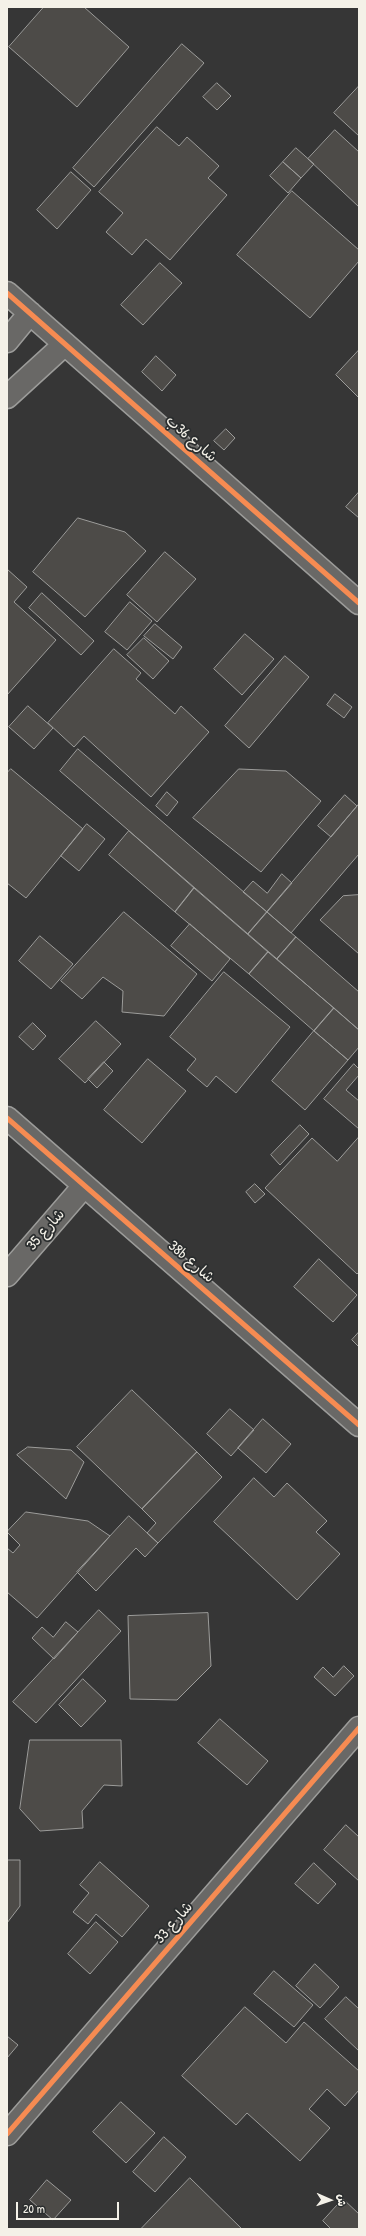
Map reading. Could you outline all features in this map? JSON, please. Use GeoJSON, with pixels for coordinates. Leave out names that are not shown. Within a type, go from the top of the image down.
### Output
{"type":"FeatureCollection","features":[{"type":"Feature","properties":{"kind":"street","name":"شارع 36ب"},"geometry":{"type":"LineString","coordinates":[[7,293],[359,603]]}},
{"type":"Feature","properties":{"kind":"street"},"geometry":{"type":"LineString","coordinates":[[7,341],[30,313]]}},
{"type":"Feature","properties":{"kind":"street"},"geometry":{"type":"LineString","coordinates":[[7,397],[65,344]]}},
{"type":"Feature","properties":{"kind":"street","name":"38b شارع"},"geometry":{"type":"LineString","coordinates":[[7,1118],[359,1425]]}},
{"type":"Feature","properties":{"kind":"street","name":"شارع 35"},"geometry":{"type":"LineString","coordinates":[[7,1275],[84,1186]]}},
{"type":"Feature","properties":{"kind":"street","name":"شارع 33"},"geometry":{"type":"LineString","coordinates":[[7,2134],[359,1728]]}},
{"type":"Feature","properties":{"kind":"building"},"geometry":{"type":"Polygon","coordinates":[[[44,7],[84,7],[129,47],[77,107],[9,47],[44,7]]]}},
{"type":"Feature","properties":{"kind":"building"},"geometry":{"type":"Polygon","coordinates":[[[182,44],[204,63],[94,187],[73,168],[182,44]]]}},
{"type":"Feature","properties":{"kind":"building"},"geometry":{"type":"Polygon","coordinates":[[[217,83],[231,96],[217,110],[203,97],[217,83]]]}},
{"type":"Feature","properties":{"kind":"building"},"geometry":{"type":"Polygon","coordinates":[[[359,86],[359,136],[334,113],[359,86]]]}},
{"type":"Feature","properties":{"kind":"building"},"geometry":{"type":"Polygon","coordinates":[[[157,127],[179,146],[187,137],[219,166],[208,178],[227,195],[170,260],[146,239],[132,255],[106,232],[123,213],[99,192],[157,127]]]}},
{"type":"Feature","properties":{"kind":"building"},"geometry":{"type":"Polygon","coordinates":[[[335,130],[359,152],[359,207],[308,159],[335,130]]]}},
{"type":"Feature","properties":{"kind":"building"},"geometry":{"type":"Polygon","coordinates":[[[296,148],[314,164],[301,178],[283,162],[296,148]]]}},
{"type":"Feature","properties":{"kind":"building"},"geometry":{"type":"Polygon","coordinates":[[[283,162],[301,178],[288,193],[270,176],[283,162]]]}},
{"type":"Feature","properties":{"kind":"building"},"geometry":{"type":"Polygon","coordinates":[[[71,172],[91,190],[57,229],[37,210],[71,172]]]}},
{"type":"Feature","properties":{"kind":"building"},"geometry":{"type":"Polygon","coordinates":[[[292,191],[359,250],[359,261],[310,318],[237,255],[292,191]]]}},
{"type":"Feature","properties":{"kind":"building"},"geometry":{"type":"Polygon","coordinates":[[[160,263],[182,283],[143,325],[121,305],[160,263]]]}},
{"type":"Feature","properties":{"kind":"building"},"geometry":{"type":"Polygon","coordinates":[[[359,350],[359,398],[336,375],[359,350]]]}},
{"type":"Feature","properties":{"kind":"building"},"geometry":{"type":"Polygon","coordinates":[[[156,356],[176,375],[162,391],[142,372],[156,356]]]}},
{"type":"Feature","properties":{"kind":"building"},"geometry":{"type":"Polygon","coordinates":[[[226,429],[235,438],[224,450],[214,441],[226,429]]]}},
{"type":"Feature","properties":{"kind":"building"},"geometry":{"type":"Polygon","coordinates":[[[359,492],[359,518],[346,507],[359,492]]]}},
{"type":"Feature","properties":{"kind":"building"},"geometry":{"type":"Polygon","coordinates":[[[78,518],[125,532],[146,551],[85,617],[33,572],[78,518]]]}},
{"type":"Feature","properties":{"kind":"building"},"geometry":{"type":"Polygon","coordinates":[[[165,552],[196,579],[157,622],[127,595],[165,552]]]}},
{"type":"Feature","properties":{"kind":"building"},"geometry":{"type":"Polygon","coordinates":[[[7,569],[27,587],[14,602],[56,640],[7,695],[7,569]]]}},
{"type":"Feature","properties":{"kind":"building"},"geometry":{"type":"Polygon","coordinates":[[[42,593],[94,641],[81,655],[29,608],[42,593]]]}},
{"type":"Feature","properties":{"kind":"building"},"geometry":{"type":"Polygon","coordinates":[[[130,602],[152,621],[127,650],[105,632],[130,602]]]}},
{"type":"Feature","properties":{"kind":"building"},"geometry":{"type":"Polygon","coordinates":[[[155,624],[182,647],[173,659],[144,636],[155,624]]]}},
{"type":"Feature","properties":{"kind":"building"},"geometry":{"type":"Polygon","coordinates":[[[245,634],[274,659],[242,695],[214,669],[245,634]]]}},
{"type":"Feature","properties":{"kind":"building"},"geometry":{"type":"Polygon","coordinates":[[[144,638],[169,661],[153,679],[127,655],[144,638]]]}},
{"type":"Feature","properties":{"kind":"building"},"geometry":{"type":"Polygon","coordinates":[[[114,649],[141,673],[136,679],[175,714],[181,706],[209,732],[151,797],[84,736],[74,747],[48,723],[114,649]]]}},
{"type":"Feature","properties":{"kind":"building"},"geometry":{"type":"Polygon","coordinates":[[[285,656],[309,677],[249,748],[225,726],[285,656]]]}},
{"type":"Feature","properties":{"kind":"building"},"geometry":{"type":"Polygon","coordinates":[[[335,694],[352,707],[344,718],[327,705],[335,694]]]}},
{"type":"Feature","properties":{"kind":"building"},"geometry":{"type":"Polygon","coordinates":[[[28,706],[53,728],[34,749],[9,727],[28,706]]]}},
{"type":"Feature","properties":{"kind":"building"},"geometry":{"type":"Polygon","coordinates":[[[78,749],[267,912],[248,934],[60,771],[78,749]]]}},
{"type":"Feature","properties":{"kind":"building"},"geometry":{"type":"Polygon","coordinates":[[[11,769],[83,829],[26,898],[7,883],[7,773],[11,769]]]}},
{"type":"Feature","properties":{"kind":"building"},"geometry":{"type":"Polygon","coordinates":[[[239,769],[286,771],[321,801],[261,872],[193,818],[239,769]]]}},
{"type":"Feature","properties":{"kind":"building"},"geometry":{"type":"Polygon","coordinates":[[[167,792],[178,802],[167,816],[156,806],[167,792]]]}},
{"type":"Feature","properties":{"kind":"building"},"geometry":{"type":"Polygon","coordinates":[[[345,795],[357,806],[331,837],[318,826],[345,795]]]}},
{"type":"Feature","properties":{"kind":"building"},"geometry":{"type":"Polygon","coordinates":[[[359,804],[359,854],[291,933],[267,912],[359,804]]]}},
{"type":"Feature","properties":{"kind":"building"},"geometry":{"type":"Polygon","coordinates":[[[87,824],[105,839],[79,871],[61,856],[87,824]]]}},
{"type":"Feature","properties":{"kind":"building"},"geometry":{"type":"Polygon","coordinates":[[[129,831],[194,888],[175,912],[109,855],[129,831]]]}},
{"type":"Feature","properties":{"kind":"building"},"geometry":{"type":"Polygon","coordinates":[[[282,874],[292,883],[267,912],[243,892],[253,881],[267,893],[282,874]]]}},
{"type":"Feature","properties":{"kind":"building"},"geometry":{"type":"Polygon","coordinates":[[[194,888],[268,952],[249,974],[175,912],[194,888]]]}},
{"type":"Feature","properties":{"kind":"building"},"geometry":{"type":"Polygon","coordinates":[[[359,895],[359,954],[320,920],[343,896],[359,895]]]}},
{"type":"Feature","properties":{"kind":"building"},"geometry":{"type":"Polygon","coordinates":[[[124,912],[197,974],[164,1016],[122,1012],[123,991],[103,977],[82,999],[61,981],[124,912]]]}},
{"type":"Feature","properties":{"kind":"building"},"geometry":{"type":"Polygon","coordinates":[[[267,912],[296,937],[277,959],[248,934],[267,912]]]}},
{"type":"Feature","properties":{"kind":"building"},"geometry":{"type":"Polygon","coordinates":[[[190,924],[230,959],[212,981],[171,946],[190,924]]]}},
{"type":"Feature","properties":{"kind":"building"},"geometry":{"type":"Polygon","coordinates":[[[40,936],[73,964],[51,989],[19,961],[40,936]]]}},
{"type":"Feature","properties":{"kind":"building"},"geometry":{"type":"Polygon","coordinates":[[[296,937],[359,992],[359,1030],[277,959],[296,937]]]}},
{"type":"Feature","properties":{"kind":"building"},"geometry":{"type":"Polygon","coordinates":[[[268,952],[334,1008],[314,1031],[249,974],[268,952]]]}},
{"type":"Feature","properties":{"kind":"building"},"geometry":{"type":"Polygon","coordinates":[[[224,972],[290,1027],[236,1093],[216,1076],[207,1087],[187,1070],[196,1059],[170,1037],[224,972]]]}},
{"type":"Feature","properties":{"kind":"building"},"geometry":{"type":"Polygon","coordinates":[[[334,1008],[359,1030],[359,1047],[348,1060],[314,1031],[334,1008]]]}},
{"type":"Feature","properties":{"kind":"building"},"geometry":{"type":"Polygon","coordinates":[[[96,1021],[121,1044],[85,1083],[59,1059],[96,1021]]]}},
{"type":"Feature","properties":{"kind":"building"},"geometry":{"type":"Polygon","coordinates":[[[33,1023],[46,1036],[33,1050],[19,1037],[33,1023]]]}},
{"type":"Feature","properties":{"kind":"building"},"geometry":{"type":"Polygon","coordinates":[[[314,1031],[348,1060],[305,1110],[272,1081],[314,1031]]]}},
{"type":"Feature","properties":{"kind":"building"},"geometry":{"type":"Polygon","coordinates":[[[148,1059],[186,1091],[142,1143],[104,1110],[148,1059]]]}},
{"type":"Feature","properties":{"kind":"building"},"geometry":{"type":"Polygon","coordinates":[[[104,1062],[113,1071],[97,1088],[88,1079],[104,1062]]]}},
{"type":"Feature","properties":{"kind":"building"},"geometry":{"type":"Polygon","coordinates":[[[354,1064],[359,1069],[359,1075],[346,1090],[359,1101],[359,1129],[324,1099],[354,1064]]]}},
{"type":"Feature","properties":{"kind":"building"},"geometry":{"type":"Polygon","coordinates":[[[300,1125],[309,1134],[280,1165],[271,1155],[300,1125]]]}},
{"type":"Feature","properties":{"kind":"building"},"geometry":{"type":"Polygon","coordinates":[[[359,1137],[359,1272],[357,1274],[265,1188],[312,1138],[337,1161],[359,1137]]]}},
{"type":"Feature","properties":{"kind":"building"},"geometry":{"type":"Polygon","coordinates":[[[255,1184],[265,1194],[255,1203],[246,1192],[255,1184]]]}},
{"type":"Feature","properties":{"kind":"building"},"geometry":{"type":"Polygon","coordinates":[[[319,1259],[357,1295],[333,1322],[294,1287],[319,1259]]]}},
{"type":"Feature","properties":{"kind":"building"},"geometry":{"type":"Polygon","coordinates":[[[359,1332],[359,1347],[352,1340],[359,1332]]]}},
{"type":"Feature","properties":{"kind":"building"},"geometry":{"type":"Polygon","coordinates":[[[132,1390],[197,1452],[142,1509],[77,1447],[132,1390]]]}},
{"type":"Feature","properties":{"kind":"building"},"geometry":{"type":"Polygon","coordinates":[[[230,1409],[254,1430],[231,1456],[207,1434],[230,1409]]]}},
{"type":"Feature","properties":{"kind":"building"},"geometry":{"type":"Polygon","coordinates":[[[263,1419],[291,1444],[266,1473],[238,1448],[263,1419]]]}},
{"type":"Feature","properties":{"kind":"building"},"geometry":{"type":"Polygon","coordinates":[[[28,1447],[71,1450],[84,1462],[66,1499],[17,1455],[28,1447]]]}},
{"type":"Feature","properties":{"kind":"building"},"geometry":{"type":"Polygon","coordinates":[[[197,1452],[222,1477],[158,1543],[147,1533],[156,1523],[142,1509],[197,1452]]]}},
{"type":"Feature","properties":{"kind":"building"},"geometry":{"type":"Polygon","coordinates":[[[254,1478],[274,1497],[287,1483],[327,1521],[316,1532],[340,1554],[297,1600],[214,1522],[254,1478]]]}},
{"type":"Feature","properties":{"kind":"building"},"geometry":{"type":"Polygon","coordinates":[[[26,1512],[88,1521],[110,1536],[37,1618],[7,1592],[7,1548],[13,1553],[20,1545],[7,1532],[26,1512]]]}},
{"type":"Feature","properties":{"kind":"building"},"geometry":{"type":"Polygon","coordinates":[[[129,1516],[158,1543],[145,1557],[136,1548],[96,1591],[77,1572],[129,1516]]]}},
{"type":"Feature","properties":{"kind":"building"},"geometry":{"type":"Polygon","coordinates":[[[99,1610],[121,1631],[36,1723],[13,1702],[99,1610]]]}},
{"type":"Feature","properties":{"kind":"building"},"geometry":{"type":"Polygon","coordinates":[[[208,1613],[211,1666],[177,1700],[130,1699],[128,1616],[208,1613]]]}},
{"type":"Feature","properties":{"kind":"building"},"geometry":{"type":"Polygon","coordinates":[[[66,1622],[78,1632],[54,1659],[32,1638],[42,1627],[53,1637],[66,1622]]]}},
{"type":"Feature","properties":{"kind":"building"},"geometry":{"type":"Polygon","coordinates":[[[344,1666],[354,1676],[335,1696],[314,1677],[323,1667],[333,1677],[344,1666]]]}},
{"type":"Feature","properties":{"kind":"building"},"geometry":{"type":"Polygon","coordinates":[[[83,1679],[106,1701],[81,1727],[59,1705],[83,1679]]]}},
{"type":"Feature","properties":{"kind":"building"},"geometry":{"type":"Polygon","coordinates":[[[220,1719],[268,1761],[247,1785],[198,1743],[220,1719]]]}},
{"type":"Feature","properties":{"kind":"building"},"geometry":{"type":"Polygon","coordinates":[[[30,1740],[121,1740],[122,1786],[104,1785],[82,1811],[83,1828],[40,1831],[20,1809],[30,1740]]]}},
{"type":"Feature","properties":{"kind":"building"},"geometry":{"type":"Polygon","coordinates":[[[346,1825],[359,1837],[359,1881],[324,1850],[346,1825]]]}},
{"type":"Feature","properties":{"kind":"building"},"geometry":{"type":"Polygon","coordinates":[[[7,1860],[20,1860],[20,1906],[7,1923],[7,1860]]]}},
{"type":"Feature","properties":{"kind":"building"},"geometry":{"type":"Polygon","coordinates":[[[100,1862],[149,1906],[122,1937],[96,1914],[88,1924],[73,1912],[89,1893],[80,1885],[100,1862]]]}},
{"type":"Feature","properties":{"kind":"building"},"geometry":{"type":"Polygon","coordinates":[[[314,1863],[336,1884],[318,1904],[295,1884],[314,1863]]]}},
{"type":"Feature","properties":{"kind":"building"},"geometry":{"type":"Polygon","coordinates":[[[96,1922],[118,1942],[90,1974],[68,1954],[96,1922]]]}},
{"type":"Feature","properties":{"kind":"building"},"geometry":{"type":"Polygon","coordinates":[[[315,1964],[339,1987],[320,2008],[296,1986],[315,1964]]]}},
{"type":"Feature","properties":{"kind":"building"},"geometry":{"type":"Polygon","coordinates":[[[274,1971],[313,2005],[294,2027],[254,1994],[274,1971]]]}},
{"type":"Feature","properties":{"kind":"building"},"geometry":{"type":"Polygon","coordinates":[[[346,1997],[359,2009],[359,2051],[325,2019],[346,1997]]]}},
{"type":"Feature","properties":{"kind":"building"},"geometry":{"type":"Polygon","coordinates":[[[245,2007],[286,2043],[304,2022],[359,2071],[359,2090],[345,2106],[327,2089],[309,2109],[330,2128],[300,2161],[247,2113],[236,2125],[182,2076],[245,2007]]]}},
{"type":"Feature","properties":{"kind":"building"},"geometry":{"type":"Polygon","coordinates":[[[7,2036],[18,2045],[7,2058],[7,2036]]]}},
{"type":"Feature","properties":{"kind":"building"},"geometry":{"type":"Polygon","coordinates":[[[121,2102],[155,2133],[126,2163],[93,2132],[121,2102]]]}},
{"type":"Feature","properties":{"kind":"building"},"geometry":{"type":"Polygon","coordinates":[[[164,2137],[186,2157],[155,2192],[133,2172],[164,2137]]]}},
{"type":"Feature","properties":{"kind":"building"},"geometry":{"type":"Polygon","coordinates":[[[190,2178],[242,2229],[141,2229],[190,2178]]]}},
{"type":"Feature","properties":{"kind":"building"},"geometry":{"type":"Polygon","coordinates":[[[47,2180],[71,2200],[53,2220],[30,2200],[47,2180]]]}},
{"type":"Feature","properties":{"kind":"building"},"geometry":{"type":"Polygon","coordinates":[[[343,2199],[359,2214],[359,2229],[331,2229],[323,2221],[343,2199]]]}},
{"type":"Feature","properties":{"kind":"cycle path"},"geometry":{"type":"LineString","coordinates":[[7,293],[359,603]]}},
{"type":"Feature","properties":{"kind":"cycle path"},"geometry":{"type":"LineString","coordinates":[[7,1118],[359,1425]]}},
{"type":"Feature","properties":{"kind":"cycle path"},"geometry":{"type":"LineString","coordinates":[[7,2134],[359,1728]]}}]}
